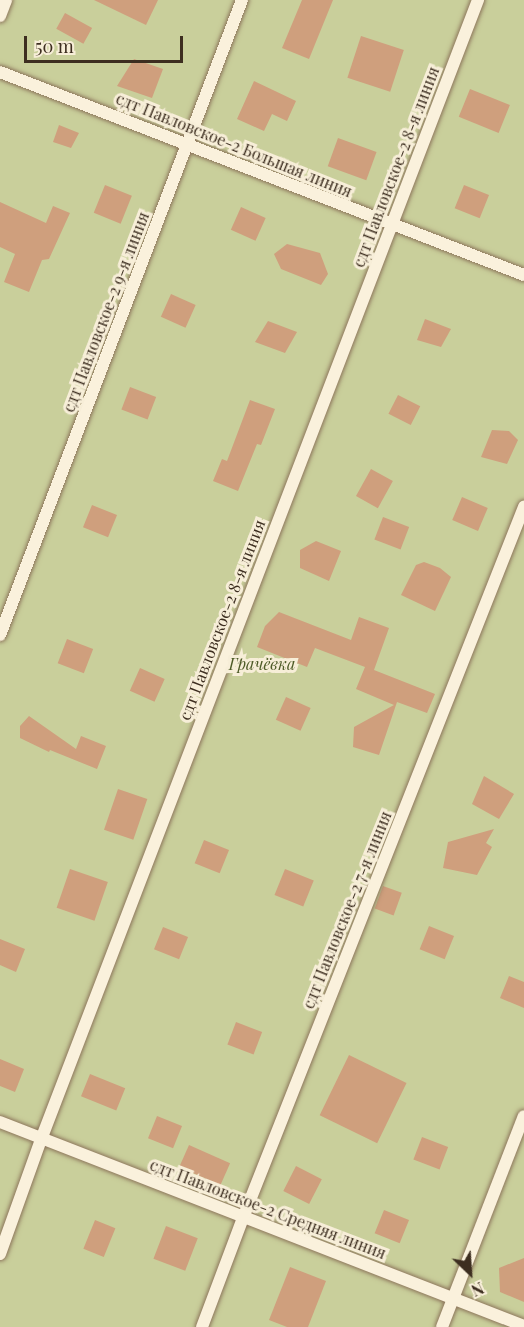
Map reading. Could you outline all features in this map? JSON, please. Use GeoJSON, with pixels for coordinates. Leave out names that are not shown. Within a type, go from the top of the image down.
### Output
{"type":"FeatureCollection","features":[{"type":"Feature","properties":{"kind":"lane"},"geometry":{"type":"LineString","coordinates":[[0,15],[6,0]]}},
{"type":"Feature","properties":{"kind":"lane","name":"сдт Павловское-2 9-я линия"},"geometry":{"type":"LineString","coordinates":[[0,635],[242,0]]}},
{"type":"Feature","properties":{"kind":"lane","name":"сдт Павловское-2 8-я линия"},"geometry":{"type":"LineString","coordinates":[[0,1254],[42,1137],[478,0]]}},
{"type":"Feature","properties":{"kind":"lane","name":"сдт Павловское-2 Большая линия"},"geometry":{"type":"LineString","coordinates":[[0,72],[524,275]]}},
{"type":"Feature","properties":{"kind":"lane","name":"сдт Павловское-2 7-я линия"},"geometry":{"type":"LineString","coordinates":[[202,1327],[524,507]]}},
{"type":"Feature","properties":{"kind":"lane"},"geometry":{"type":"LineString","coordinates":[[442,1327],[524,1116]]}},
{"type":"Feature","properties":{"kind":"lane","name":"сдт Павловское-2 Средняя линия"},"geometry":{"type":"LineString","coordinates":[[0,1122],[524,1326]]}},
{"type":"Feature","properties":{"kind":"green space","name":"Грачёвка"},"geometry":{"type":"Polygon","coordinates":[[[0,0],[524,0],[524,1327],[0,1327],[0,0]]]}},
{"type":"Feature","properties":{"kind":"building"},"geometry":{"type":"Polygon","coordinates":[[[94,0],[158,0],[146,25],[94,0]]]}},
{"type":"Feature","properties":{"kind":"building"},"geometry":{"type":"Polygon","coordinates":[[[302,0],[333,0],[309,59],[282,48],[302,0]]]}},
{"type":"Feature","properties":{"kind":"building"},"geometry":{"type":"Polygon","coordinates":[[[65,13],[92,28],[83,44],[56,29],[65,13]]]}},
{"type":"Feature","properties":{"kind":"building"},"geometry":{"type":"Polygon","coordinates":[[[361,36],[404,50],[390,92],[347,78],[361,36]]]}},
{"type":"Feature","properties":{"kind":"building"},"geometry":{"type":"Polygon","coordinates":[[[134,59],[163,69],[152,98],[117,86],[134,59]]]}},
{"type":"Feature","properties":{"kind":"building"},"geometry":{"type":"Polygon","coordinates":[[[254,81],[296,101],[287,121],[272,114],[264,131],[237,119],[254,81]]]}},
{"type":"Feature","properties":{"kind":"building"},"geometry":{"type":"Polygon","coordinates":[[[470,89],[510,105],[499,133],[459,117],[470,89]]]}},
{"type":"Feature","properties":{"kind":"building"},"geometry":{"type":"Polygon","coordinates":[[[59,125],[79,133],[71,148],[53,142],[59,125]]]}},
{"type":"Feature","properties":{"kind":"building"},"geometry":{"type":"Polygon","coordinates":[[[338,138],[377,152],[366,180],[328,166],[338,138]]]}},
{"type":"Feature","properties":{"kind":"building"},"geometry":{"type":"Polygon","coordinates":[[[105,185],[132,196],[121,224],[94,213],[105,185]]]}},
{"type":"Feature","properties":{"kind":"building"},"geometry":{"type":"Polygon","coordinates":[[[464,185],[489,195],[480,218],[455,208],[464,185]]]}},
{"type":"Feature","properties":{"kind":"building"},"geometry":{"type":"Polygon","coordinates":[[[0,202],[46,223],[53,206],[70,213],[49,259],[42,260],[29,292],[4,282],[15,254],[0,247],[0,202]]]}},
{"type":"Feature","properties":{"kind":"building"},"geometry":{"type":"Polygon","coordinates":[[[241,207],[266,218],[255,241],[231,230],[241,207]]]}},
{"type":"Feature","properties":{"kind":"building"},"geometry":{"type":"Polygon","coordinates":[[[287,244],[320,253],[328,274],[321,285],[281,269],[274,254],[287,244]]]}},
{"type":"Feature","properties":{"kind":"building"},"geometry":{"type":"Polygon","coordinates":[[[171,294],[196,305],[185,328],[161,317],[171,294]]]}},
{"type":"Feature","properties":{"kind":"building"},"geometry":{"type":"Polygon","coordinates":[[[425,319],[451,329],[441,347],[417,340],[425,319]]]}},
{"type":"Feature","properties":{"kind":"building"},"geometry":{"type":"Polygon","coordinates":[[[268,321],[297,332],[285,353],[255,342],[268,321]]]}},
{"type":"Feature","properties":{"kind":"building"},"geometry":{"type":"Polygon","coordinates":[[[130,387],[156,397],[148,419],[121,409],[130,387]]]}},
{"type":"Feature","properties":{"kind":"building"},"geometry":{"type":"Polygon","coordinates":[[[398,395],[420,406],[411,425],[388,414],[398,395]]]}},
{"type":"Feature","properties":{"kind":"building"},"geometry":{"type":"Polygon","coordinates":[[[250,400],[275,409],[261,445],[257,444],[238,491],[213,481],[222,459],[227,461],[250,400]]]}},
{"type":"Feature","properties":{"kind":"building"},"geometry":{"type":"Polygon","coordinates":[[[492,430],[509,431],[518,440],[507,464],[481,457],[492,430]]]}},
{"type":"Feature","properties":{"kind":"building"},"geometry":{"type":"Polygon","coordinates":[[[371,469],[393,481],[378,508],[356,496],[371,469]]]}},
{"type":"Feature","properties":{"kind":"building"},"geometry":{"type":"Polygon","coordinates":[[[462,497],[488,508],[478,531],[452,520],[462,497]]]}},
{"type":"Feature","properties":{"kind":"building"},"geometry":{"type":"Polygon","coordinates":[[[92,505],[117,515],[108,537],[83,527],[92,505]]]}},
{"type":"Feature","properties":{"kind":"building"},"geometry":{"type":"Polygon","coordinates":[[[383,517],[409,527],[401,549],[374,539],[383,517]]]}},
{"type":"Feature","properties":{"kind":"building"},"geometry":{"type":"Polygon","coordinates":[[[316,541],[341,551],[329,581],[300,568],[300,550],[316,541]]]}},
{"type":"Feature","properties":{"kind":"building"},"geometry":{"type":"Polygon","coordinates":[[[424,562],[440,568],[451,577],[435,611],[401,595],[416,565],[424,562]]]}},
{"type":"Feature","properties":{"kind":"building"},"geometry":{"type":"Polygon","coordinates":[[[279,612],[351,640],[359,617],[389,628],[374,670],[435,694],[427,713],[397,702],[379,755],[353,747],[354,727],[394,705],[356,689],[365,667],[315,648],[307,667],[257,647],[265,626],[279,612]]]}},
{"type":"Feature","properties":{"kind":"building"},"geometry":{"type":"Polygon","coordinates":[[[67,639],[93,649],[84,673],[58,663],[67,639]]]}},
{"type":"Feature","properties":{"kind":"building"},"geometry":{"type":"Polygon","coordinates":[[[140,668],[165,679],[154,702],[130,691],[140,668]]]}},
{"type":"Feature","properties":{"kind":"building"},"geometry":{"type":"Polygon","coordinates":[[[286,697],[311,708],[300,731],[276,720],[286,697]]]}},
{"type":"Feature","properties":{"kind":"building"},"geometry":{"type":"Polygon","coordinates":[[[29,716],[76,749],[81,736],[106,746],[97,769],[50,750],[49,752],[20,738],[20,726],[29,716]]]}},
{"type":"Feature","properties":{"kind":"building"},"geometry":{"type":"Polygon","coordinates":[[[484,776],[514,794],[499,819],[472,804],[484,776]]]}},
{"type":"Feature","properties":{"kind":"building"},"geometry":{"type":"Polygon","coordinates":[[[118,789],[147,799],[133,840],[104,830],[118,789]]]}},
{"type":"Feature","properties":{"kind":"building"},"geometry":{"type":"Polygon","coordinates":[[[494,829],[486,843],[492,847],[477,875],[443,868],[448,842],[494,829]]]}},
{"type":"Feature","properties":{"kind":"building"},"geometry":{"type":"Polygon","coordinates":[[[204,840],[229,850],[220,873],[195,863],[204,840]]]}},
{"type":"Feature","properties":{"kind":"building"},"geometry":{"type":"Polygon","coordinates":[[[70,869],[108,882],[94,921],[57,908],[70,869]]]}},
{"type":"Feature","properties":{"kind":"building"},"geometry":{"type":"Polygon","coordinates":[[[285,869],[314,881],[303,907],[275,895],[285,869]]]}},
{"type":"Feature","properties":{"kind":"building"},"geometry":{"type":"Polygon","coordinates":[[[383,886],[402,893],[394,915],[375,909],[383,886]]]}},
{"type":"Feature","properties":{"kind":"building"},"geometry":{"type":"Polygon","coordinates":[[[429,926],[454,936],[445,959],[420,949],[429,926]]]}},
{"type":"Feature","properties":{"kind":"building"},"geometry":{"type":"Polygon","coordinates":[[[163,927],[188,937],[179,959],[154,949],[163,927]]]}},
{"type":"Feature","properties":{"kind":"building"},"geometry":{"type":"Polygon","coordinates":[[[0,939],[25,949],[16,972],[0,965],[0,939]]]}},
{"type":"Feature","properties":{"kind":"building"},"geometry":{"type":"Polygon","coordinates":[[[509,976],[524,982],[524,1008],[500,998],[509,976]]]}},
{"type":"Feature","properties":{"kind":"building"},"geometry":{"type":"Polygon","coordinates":[[[236,1022],[262,1032],[254,1054],[227,1044],[236,1022]]]}},
{"type":"Feature","properties":{"kind":"building"},"geometry":{"type":"Polygon","coordinates":[[[349,1055],[407,1083],[377,1143],[320,1115],[349,1055]]]}},
{"type":"Feature","properties":{"kind":"building"},"geometry":{"type":"Polygon","coordinates":[[[0,1059],[24,1069],[15,1092],[0,1086],[0,1059]]]}},
{"type":"Feature","properties":{"kind":"building"},"geometry":{"type":"Polygon","coordinates":[[[90,1074],[125,1088],[116,1110],[81,1096],[90,1074]]]}},
{"type":"Feature","properties":{"kind":"building"},"geometry":{"type":"Polygon","coordinates":[[[157,1116],[182,1126],[173,1148],[148,1138],[157,1116]]]}},
{"type":"Feature","properties":{"kind":"building"},"geometry":{"type":"Polygon","coordinates":[[[422,1137],[448,1147],[440,1169],[413,1159],[422,1137]]]}},
{"type":"Feature","properties":{"kind":"building"},"geometry":{"type":"Polygon","coordinates":[[[189,1145],[230,1163],[220,1185],[179,1167],[189,1145]]]}},
{"type":"Feature","properties":{"kind":"building"},"geometry":{"type":"Polygon","coordinates":[[[296,1166],[322,1179],[309,1204],[283,1191],[296,1166]]]}},
{"type":"Feature","properties":{"kind":"building"},"geometry":{"type":"Polygon","coordinates":[[[384,1210],[409,1220],[400,1243],[375,1233],[384,1210]]]}},
{"type":"Feature","properties":{"kind":"building"},"geometry":{"type":"Polygon","coordinates":[[[95,1220],[115,1228],[104,1257],[83,1249],[95,1220]]]}},
{"type":"Feature","properties":{"kind":"building"},"geometry":{"type":"Polygon","coordinates":[[[166,1226],[198,1238],[185,1271],[153,1259],[166,1226]]]}},
{"type":"Feature","properties":{"kind":"building"},"geometry":{"type":"Polygon","coordinates":[[[524,1258],[524,1302],[500,1292],[499,1268],[524,1258]]]}},
{"type":"Feature","properties":{"kind":"building"},"geometry":{"type":"Polygon","coordinates":[[[290,1267],[326,1281],[308,1327],[287,1327],[269,1320],[290,1267]]]}}]}
